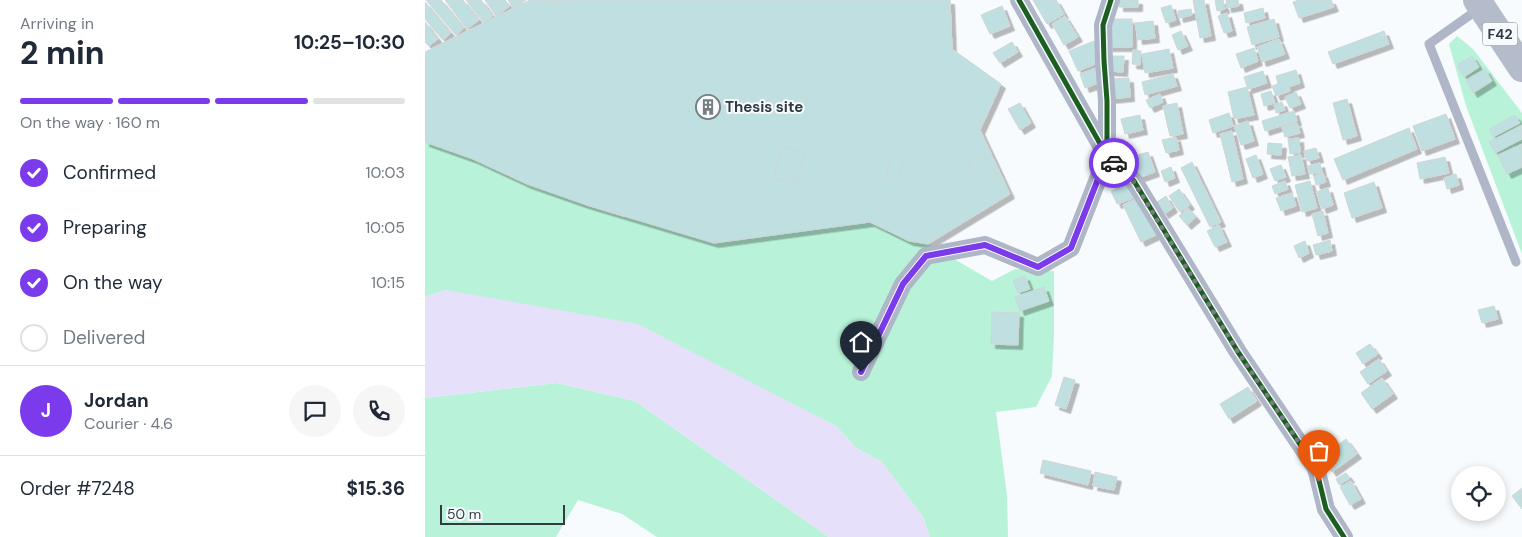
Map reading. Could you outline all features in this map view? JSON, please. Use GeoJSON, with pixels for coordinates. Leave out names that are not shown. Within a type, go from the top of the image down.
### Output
{"type":"FeatureCollection","features":[{"type":"Feature","properties":{"kind":"highway","name":"F42"},"geometry":{"type":"LineString","coordinates":[[1480,3],[1522,68]]}},
{"type":"Feature","properties":{"kind":"street"},"geometry":{"type":"LineString","coordinates":[[1019,0],[1107,156],[1134,182],[1238,352],[1316,468],[1326,509],[1344,537]]}},
{"type":"Feature","properties":{"kind":"street"},"geometry":{"type":"LineString","coordinates":[[861,372],[903,284],[926,256],[985,245],[1038,267],[1071,248],[1107,156],[1107,101],[1103,25],[1111,0]]}},
{"type":"Feature","properties":{"kind":"lane"},"geometry":{"type":"LineString","coordinates":[[1480,3],[1429,44],[1516,262]]}},
{"type":"Feature","properties":{"kind":"green space"},"geometry":{"type":"Polygon","coordinates":[[[1457,36],[1473,49],[1522,113],[1522,254],[1466,106],[1449,44],[1457,36]]]}},
{"type":"Feature","properties":{"kind":"green space"},"geometry":{"type":"Polygon","coordinates":[[[425,138],[543,185],[587,206],[623,217],[848,216],[906,231],[992,281],[1015,269],[1054,271],[1052,376],[1036,407],[996,412],[1007,495],[1008,537],[930,537],[923,517],[881,461],[857,449],[836,426],[765,391],[446,290],[425,297],[425,138]]]}},
{"type":"Feature","properties":{"kind":"green space"},"geometry":{"type":"Polygon","coordinates":[[[557,383],[635,401],[829,537],[657,537],[622,514],[578,500],[556,537],[425,537],[425,398],[557,383]]]}},
{"type":"Feature","properties":{"kind":"shaded area"},"geometry":{"type":"Polygon","coordinates":[[[446,290],[638,324],[836,426],[857,449],[881,461],[923,517],[930,537],[829,537],[635,401],[557,383],[425,398],[425,297],[446,290]]]}},
{"type":"Feature","properties":{"kind":"building"},"geometry":{"type":"Polygon","coordinates":[[[426,0],[441,0],[464,28],[456,35],[426,0]]]}},
{"type":"Feature","properties":{"kind":"building"},"geometry":{"type":"Polygon","coordinates":[[[445,0],[463,0],[479,20],[467,29],[445,0]]]}},
{"type":"Feature","properties":{"kind":"building"},"geometry":{"type":"Polygon","coordinates":[[[466,0],[481,0],[493,16],[484,23],[466,0]]]}},
{"type":"Feature","properties":{"kind":"building"},"geometry":{"type":"Polygon","coordinates":[[[485,0],[505,0],[510,6],[496,16],[485,0]]]}},
{"type":"Feature","properties":{"kind":"building"},"geometry":{"type":"Polygon","coordinates":[[[508,0],[526,0],[514,9],[508,0]]]}},
{"type":"Feature","properties":{"kind":"building","name":"Thesis site"},"geometry":{"type":"Polygon","coordinates":[[[530,0],[950,0],[952,49],[1001,84],[980,130],[1010,194],[928,244],[909,241],[870,222],[714,243],[584,204],[527,184],[473,159],[425,142],[425,52],[530,0]]]}},
{"type":"Feature","properties":{"kind":"building"},"geometry":{"type":"Polygon","coordinates":[[[550,0],[564,0],[557,7],[550,0]]]}},
{"type":"Feature","properties":{"kind":"building"},"geometry":{"type":"Polygon","coordinates":[[[1033,0],[1056,0],[1064,14],[1047,24],[1033,0]]]}},
{"type":"Feature","properties":{"kind":"building"},"geometry":{"type":"Polygon","coordinates":[[[1119,0],[1138,0],[1138,7],[1119,7],[1119,0]]]}},
{"type":"Feature","properties":{"kind":"building"},"geometry":{"type":"Polygon","coordinates":[[[1193,0],[1204,0],[1211,36],[1200,38],[1193,0]]]}},
{"type":"Feature","properties":{"kind":"building"},"geometry":{"type":"Polygon","coordinates":[[[1215,0],[1223,0],[1225,9],[1217,11],[1215,0]]]}},
{"type":"Feature","properties":{"kind":"building"},"geometry":{"type":"Polygon","coordinates":[[[1226,0],[1238,0],[1239,6],[1227,8],[1226,0]]]}},
{"type":"Feature","properties":{"kind":"building"},"geometry":{"type":"Polygon","coordinates":[[[1299,0],[1331,0],[1334,7],[1299,18],[1293,2],[1299,0]]]}},
{"type":"Feature","properties":{"kind":"building"},"geometry":{"type":"Polygon","coordinates":[[[425,2],[451,33],[443,40],[425,19],[425,2]]]}},
{"type":"Feature","properties":{"kind":"building"},"geometry":{"type":"Polygon","coordinates":[[[1171,5],[1176,20],[1166,23],[1161,8],[1171,5]]]}},
{"type":"Feature","properties":{"kind":"building"},"geometry":{"type":"Polygon","coordinates":[[[1002,6],[1010,26],[990,34],[981,15],[1002,6]]]}},
{"type":"Feature","properties":{"kind":"building"},"geometry":{"type":"Polygon","coordinates":[[[1263,8],[1265,18],[1246,23],[1244,13],[1263,8]]]}},
{"type":"Feature","properties":{"kind":"building"},"geometry":{"type":"Polygon","coordinates":[[[1191,9],[1192,15],[1179,18],[1178,11],[1191,9]]]}},
{"type":"Feature","properties":{"kind":"building"},"geometry":{"type":"Polygon","coordinates":[[[1227,13],[1232,31],[1224,33],[1218,16],[1227,13]]]}},
{"type":"Feature","properties":{"kind":"building"},"geometry":{"type":"Polygon","coordinates":[[[1065,16],[1078,37],[1064,45],[1052,24],[1065,16]]]}},
{"type":"Feature","properties":{"kind":"building"},"geometry":{"type":"Polygon","coordinates":[[[1109,19],[1132,19],[1132,47],[1108,47],[1109,19]]]}},
{"type":"Feature","properties":{"kind":"building"},"geometry":{"type":"Polygon","coordinates":[[[1274,19],[1279,37],[1252,45],[1247,27],[1274,19]]]}},
{"type":"Feature","properties":{"kind":"building"},"geometry":{"type":"Polygon","coordinates":[[[1153,21],[1155,38],[1138,40],[1135,23],[1153,21]]]}},
{"type":"Feature","properties":{"kind":"building"},"geometry":{"type":"Polygon","coordinates":[[[425,22],[438,39],[429,46],[425,42],[425,22]]]}},
{"type":"Feature","properties":{"kind":"building"},"geometry":{"type":"Polygon","coordinates":[[[1181,31],[1188,46],[1178,50],[1172,35],[1181,31]]]}},
{"type":"Feature","properties":{"kind":"building"},"geometry":{"type":"Polygon","coordinates":[[[1384,31],[1389,44],[1333,64],[1328,52],[1384,31]]]}},
{"type":"Feature","properties":{"kind":"building"},"geometry":{"type":"Polygon","coordinates":[[[1279,39],[1285,54],[1262,62],[1257,47],[1279,39]]]}},
{"type":"Feature","properties":{"kind":"building"},"geometry":{"type":"Polygon","coordinates":[[[1094,41],[1103,61],[1078,71],[1069,51],[1094,41]]]}},
{"type":"Feature","properties":{"kind":"building"},"geometry":{"type":"Polygon","coordinates":[[[1012,42],[1018,52],[1000,63],[993,53],[1012,42]]]}},
{"type":"Feature","properties":{"kind":"building"},"geometry":{"type":"Polygon","coordinates":[[[1254,48],[1258,61],[1241,68],[1236,54],[1254,48]]]}},
{"type":"Feature","properties":{"kind":"building"},"geometry":{"type":"Polygon","coordinates":[[[1169,49],[1173,68],[1145,73],[1142,54],[1169,49]]]}},
{"type":"Feature","properties":{"kind":"building"},"geometry":{"type":"Polygon","coordinates":[[[1133,50],[1141,51],[1140,65],[1132,64],[1133,50]]]}},
{"type":"Feature","properties":{"kind":"building"},"geometry":{"type":"Polygon","coordinates":[[[1109,56],[1124,56],[1123,72],[1109,71],[1109,56]]]}},
{"type":"Feature","properties":{"kind":"building"},"geometry":{"type":"Polygon","coordinates":[[[1472,56],[1479,67],[1464,77],[1457,65],[1472,56]]]}},
{"type":"Feature","properties":{"kind":"building"},"geometry":{"type":"Polygon","coordinates":[[[1099,67],[1104,81],[1085,88],[1080,74],[1099,67]]]}},
{"type":"Feature","properties":{"kind":"building"},"geometry":{"type":"Polygon","coordinates":[[[1485,69],[1492,81],[1473,93],[1466,80],[1485,69]]]}},
{"type":"Feature","properties":{"kind":"building"},"geometry":{"type":"Polygon","coordinates":[[[1296,70],[1300,83],[1289,87],[1290,91],[1276,96],[1272,86],[1278,84],[1276,76],[1296,70]]]}},
{"type":"Feature","properties":{"kind":"building"},"geometry":{"type":"Polygon","coordinates":[[[1263,71],[1267,83],[1248,89],[1244,77],[1263,71]]]}},
{"type":"Feature","properties":{"kind":"building"},"geometry":{"type":"Polygon","coordinates":[[[1173,74],[1177,86],[1145,95],[1142,82],[1173,74]]]}},
{"type":"Feature","properties":{"kind":"building"},"geometry":{"type":"Polygon","coordinates":[[[1129,78],[1130,97],[1109,99],[1108,79],[1129,78]]]}},
{"type":"Feature","properties":{"kind":"building"},"geometry":{"type":"Polygon","coordinates":[[[1247,87],[1254,115],[1234,119],[1228,92],[1247,87]]]}},
{"type":"Feature","properties":{"kind":"building"},"geometry":{"type":"Polygon","coordinates":[[[1271,91],[1275,103],[1264,106],[1261,94],[1271,91]]]}},
{"type":"Feature","properties":{"kind":"building"},"geometry":{"type":"Polygon","coordinates":[[[1296,92],[1301,104],[1290,108],[1285,97],[1296,92]]]}},
{"type":"Feature","properties":{"kind":"building"},"geometry":{"type":"Polygon","coordinates":[[[1160,94],[1163,102],[1150,108],[1146,100],[1160,94]]]}},
{"type":"Feature","properties":{"kind":"building"},"geometry":{"type":"Polygon","coordinates":[[[1347,99],[1357,136],[1343,140],[1333,103],[1347,99]]]}},
{"type":"Feature","properties":{"kind":"building"},"geometry":{"type":"Polygon","coordinates":[[[1282,102],[1285,110],[1276,113],[1274,105],[1282,102]]]}},
{"type":"Feature","properties":{"kind":"building"},"geometry":{"type":"Polygon","coordinates":[[[1020,103],[1031,123],[1020,130],[1008,109],[1020,103]]]}},
{"type":"Feature","properties":{"kind":"building"},"geometry":{"type":"Polygon","coordinates":[[[1177,103],[1183,134],[1170,136],[1163,106],[1177,103]]]}},
{"type":"Feature","properties":{"kind":"building"},"geometry":{"type":"Polygon","coordinates":[[[1294,111],[1297,121],[1265,131],[1262,121],[1294,111]]]}},
{"type":"Feature","properties":{"kind":"building"},"geometry":{"type":"Polygon","coordinates":[[[1229,113],[1233,126],[1213,133],[1209,120],[1229,113]]]}},
{"type":"Feature","properties":{"kind":"building"},"geometry":{"type":"Polygon","coordinates":[[[1446,114],[1455,139],[1422,151],[1413,126],[1446,114]]]}},
{"type":"Feature","properties":{"kind":"building"},"geometry":{"type":"Polygon","coordinates":[[[1140,115],[1143,130],[1125,134],[1121,119],[1140,115]]]}},
{"type":"Feature","properties":{"kind":"building"},"geometry":{"type":"Polygon","coordinates":[[[1515,115],[1520,123],[1493,137],[1489,129],[1515,115]]]}},
{"type":"Feature","properties":{"kind":"building"},"geometry":{"type":"Polygon","coordinates":[[[1248,121],[1254,141],[1241,145],[1234,126],[1248,121]]]}},
{"type":"Feature","properties":{"kind":"building"},"geometry":{"type":"Polygon","coordinates":[[[1297,123],[1300,133],[1285,137],[1282,127],[1297,123]]]}},
{"type":"Feature","properties":{"kind":"building"},"geometry":{"type":"Polygon","coordinates":[[[1522,125],[1522,139],[1495,153],[1489,142],[1522,125]]]}},
{"type":"Feature","properties":{"kind":"building"},"geometry":{"type":"Polygon","coordinates":[[[1409,128],[1417,149],[1343,180],[1334,159],[1409,128]]]}},
{"type":"Feature","properties":{"kind":"building"},"geometry":{"type":"Polygon","coordinates":[[[1232,131],[1243,179],[1232,182],[1220,134],[1232,131]]]}},
{"type":"Feature","properties":{"kind":"building"},"geometry":{"type":"Polygon","coordinates":[[[1176,137],[1179,150],[1166,153],[1162,140],[1176,137]]]}},
{"type":"Feature","properties":{"kind":"building"},"geometry":{"type":"Polygon","coordinates":[[[1299,138],[1300,153],[1290,154],[1288,139],[1299,138]]]}},
{"type":"Feature","properties":{"kind":"building"},"geometry":{"type":"Polygon","coordinates":[[[1268,143],[1282,144],[1281,155],[1267,154],[1268,143]]]}},
{"type":"Feature","properties":{"kind":"building"},"geometry":{"type":"Polygon","coordinates":[[[1522,144],[1522,167],[1507,174],[1498,155],[1522,144]]]}},
{"type":"Feature","properties":{"kind":"building"},"geometry":{"type":"Polygon","coordinates":[[[781,147],[805,152],[797,184],[774,178],[781,147]]]}},
{"type":"Feature","properties":{"kind":"building"},"geometry":{"type":"Polygon","coordinates":[[[1316,148],[1319,158],[1307,161],[1304,151],[1316,148]]]}},
{"type":"Feature","properties":{"kind":"building"},"geometry":{"type":"Polygon","coordinates":[[[1148,152],[1155,172],[1138,178],[1131,157],[1148,152]]]}},
{"type":"Feature","properties":{"kind":"building"},"geometry":{"type":"Polygon","coordinates":[[[984,153],[998,177],[983,186],[968,162],[984,153]]]}},
{"type":"Feature","properties":{"kind":"building"},"geometry":{"type":"Polygon","coordinates":[[[1256,155],[1263,174],[1253,178],[1246,159],[1256,155]]]}},
{"type":"Feature","properties":{"kind":"building"},"geometry":{"type":"Polygon","coordinates":[[[1301,155],[1305,174],[1292,176],[1288,157],[1301,155]]]}},
{"type":"Feature","properties":{"kind":"building"},"geometry":{"type":"Polygon","coordinates":[[[892,156],[904,160],[898,180],[886,177],[892,156]]]}},
{"type":"Feature","properties":{"kind":"building"},"geometry":{"type":"Polygon","coordinates":[[[1445,157],[1449,173],[1420,179],[1417,163],[1445,157]]]}},
{"type":"Feature","properties":{"kind":"building"},"geometry":{"type":"Polygon","coordinates":[[[1192,162],[1221,222],[1210,227],[1181,168],[1192,162]]]}},
{"type":"Feature","properties":{"kind":"building"},"geometry":{"type":"Polygon","coordinates":[[[1320,163],[1322,172],[1310,174],[1308,166],[1320,163]]]}},
{"type":"Feature","properties":{"kind":"building"},"geometry":{"type":"Polygon","coordinates":[[[1281,165],[1286,177],[1275,181],[1270,169],[1281,165]]]}},
{"type":"Feature","properties":{"kind":"building"},"geometry":{"type":"Polygon","coordinates":[[[1171,167],[1175,178],[1165,182],[1161,171],[1171,167]]]}},
{"type":"Feature","properties":{"kind":"building"},"geometry":{"type":"Polygon","coordinates":[[[1323,173],[1326,182],[1316,185],[1314,176],[1323,173]]]}},
{"type":"Feature","properties":{"kind":"building"},"geometry":{"type":"Polygon","coordinates":[[[1456,174],[1459,185],[1447,189],[1444,178],[1456,174]]]}},
{"type":"Feature","properties":{"kind":"building"},"geometry":{"type":"Polygon","coordinates":[[[1285,181],[1288,189],[1275,194],[1272,186],[1285,181]]]}},
{"type":"Feature","properties":{"kind":"building"},"geometry":{"type":"Polygon","coordinates":[[[1310,181],[1317,208],[1302,212],[1295,185],[1310,181]]]}},
{"type":"Feature","properties":{"kind":"building"},"geometry":{"type":"Polygon","coordinates":[[[1374,182],[1382,208],[1352,218],[1344,193],[1374,182]]]}},
{"type":"Feature","properties":{"kind":"building"},"geometry":{"type":"Polygon","coordinates":[[[1130,183],[1136,197],[1117,204],[1111,191],[1130,183]]]}},
{"type":"Feature","properties":{"kind":"building"},"geometry":{"type":"Polygon","coordinates":[[[1328,188],[1333,205],[1322,209],[1316,192],[1328,188]]]}},
{"type":"Feature","properties":{"kind":"building"},"geometry":{"type":"Polygon","coordinates":[[[1179,189],[1190,205],[1180,212],[1169,196],[1179,189]]]}},
{"type":"Feature","properties":{"kind":"building"},"geometry":{"type":"Polygon","coordinates":[[[1292,193],[1296,206],[1281,211],[1276,198],[1292,193]]]}},
{"type":"Feature","properties":{"kind":"building"},"geometry":{"type":"Polygon","coordinates":[[[1142,196],[1160,233],[1141,242],[1123,205],[1142,196]]]}},
{"type":"Feature","properties":{"kind":"building"},"geometry":{"type":"Polygon","coordinates":[[[1166,196],[1173,208],[1164,214],[1157,202],[1166,196]]]}},
{"type":"Feature","properties":{"kind":"building"},"geometry":{"type":"Polygon","coordinates":[[[1188,208],[1196,217],[1187,225],[1179,216],[1188,208]]]}},
{"type":"Feature","properties":{"kind":"building"},"geometry":{"type":"Polygon","coordinates":[[[1323,211],[1328,233],[1318,236],[1312,214],[1323,211]]]}},
{"type":"Feature","properties":{"kind":"building"},"geometry":{"type":"Polygon","coordinates":[[[1219,225],[1227,242],[1215,247],[1207,231],[1219,225]]]}},
{"type":"Feature","properties":{"kind":"building"},"geometry":{"type":"Polygon","coordinates":[[[1330,240],[1332,251],[1316,255],[1313,245],[1330,240]]]}},
{"type":"Feature","properties":{"kind":"building"},"geometry":{"type":"Polygon","coordinates":[[[1305,241],[1309,253],[1299,258],[1294,246],[1305,241]]]}},
{"type":"Feature","properties":{"kind":"building"},"geometry":{"type":"Polygon","coordinates":[[[1025,276],[1030,289],[1018,293],[1013,281],[1025,276]]]}},
{"type":"Feature","properties":{"kind":"building"},"geometry":{"type":"Polygon","coordinates":[[[1044,287],[1049,301],[1020,311],[1015,297],[1044,287]]]}},
{"type":"Feature","properties":{"kind":"building"},"geometry":{"type":"Polygon","coordinates":[[[1494,306],[1498,319],[1482,323],[1478,310],[1494,306]]]}},
{"type":"Feature","properties":{"kind":"building"},"geometry":{"type":"Polygon","coordinates":[[[992,312],[1019,313],[1018,345],[991,344],[992,312]]]}},
{"type":"Feature","properties":{"kind":"building"},"geometry":{"type":"Polygon","coordinates":[[[1370,344],[1378,354],[1363,364],[1356,353],[1370,344]]]}},
{"type":"Feature","properties":{"kind":"building"},"geometry":{"type":"Polygon","coordinates":[[[1379,359],[1387,371],[1368,384],[1360,372],[1379,359]]]}},
{"type":"Feature","properties":{"kind":"building"},"geometry":{"type":"Polygon","coordinates":[[[1064,377],[1075,380],[1066,409],[1055,405],[1064,377]]]}},
{"type":"Feature","properties":{"kind":"building"},"geometry":{"type":"Polygon","coordinates":[[[1382,378],[1393,394],[1372,409],[1361,393],[1382,378]]]}},
{"type":"Feature","properties":{"kind":"building"},"geometry":{"type":"Polygon","coordinates":[[[1248,387],[1257,401],[1229,419],[1220,404],[1248,387]]]}},
{"type":"Feature","properties":{"kind":"building"},"geometry":{"type":"Polygon","coordinates":[[[1346,439],[1357,454],[1332,472],[1322,457],[1346,439]]]}},
{"type":"Feature","properties":{"kind":"building"},"geometry":{"type":"Polygon","coordinates":[[[1043,460],[1091,471],[1088,485],[1040,473],[1043,460]]]}},
{"type":"Feature","properties":{"kind":"building"},"geometry":{"type":"Polygon","coordinates":[[[1095,472],[1117,477],[1114,490],[1093,486],[1095,472]]]}},
{"type":"Feature","properties":{"kind":"building"},"geometry":{"type":"Polygon","coordinates":[[[1346,473],[1350,478],[1339,485],[1336,479],[1346,473]]]}},
{"type":"Feature","properties":{"kind":"building"},"geometry":{"type":"Polygon","coordinates":[[[1351,481],[1361,499],[1350,505],[1340,487],[1351,481]]]}},
{"type":"Feature","properties":{"kind":"building"},"geometry":{"type":"Polygon","coordinates":[[[1522,488],[1522,509],[1512,496],[1522,488]]]}},
{"type":"Feature","properties":{"kind":"cycle path"},"geometry":{"type":"LineString","coordinates":[[1019,0],[1107,156],[1134,181],[1238,352],[1316,468],[1326,509],[1344,537]]}},
{"type":"Feature","properties":{"kind":"cycle path"},"geometry":{"type":"LineString","coordinates":[[861,372],[903,284],[926,256],[985,245],[1038,267],[1071,248],[1107,156],[1107,101],[1103,25],[1111,0]]}},
{"type":"Feature","properties":{"kind":"way so far"},"geometry":{"type":"LineString","coordinates":[[1114,163],[1134,182],[1169,236],[1238,352],[1316,468],[1319,481]]}},
{"type":"Feature","properties":{"kind":"place","name":"Thesis site"},"geometry":{"type":"Point","coordinates":[708,107]}},
{"type":"Feature","properties":{"kind":"route"},"geometry":{"type":"LineString","coordinates":[[861,372],[903,284],[926,256],[985,245],[1038,267],[1071,248],[1107,156],[1114,163]]}}]}
